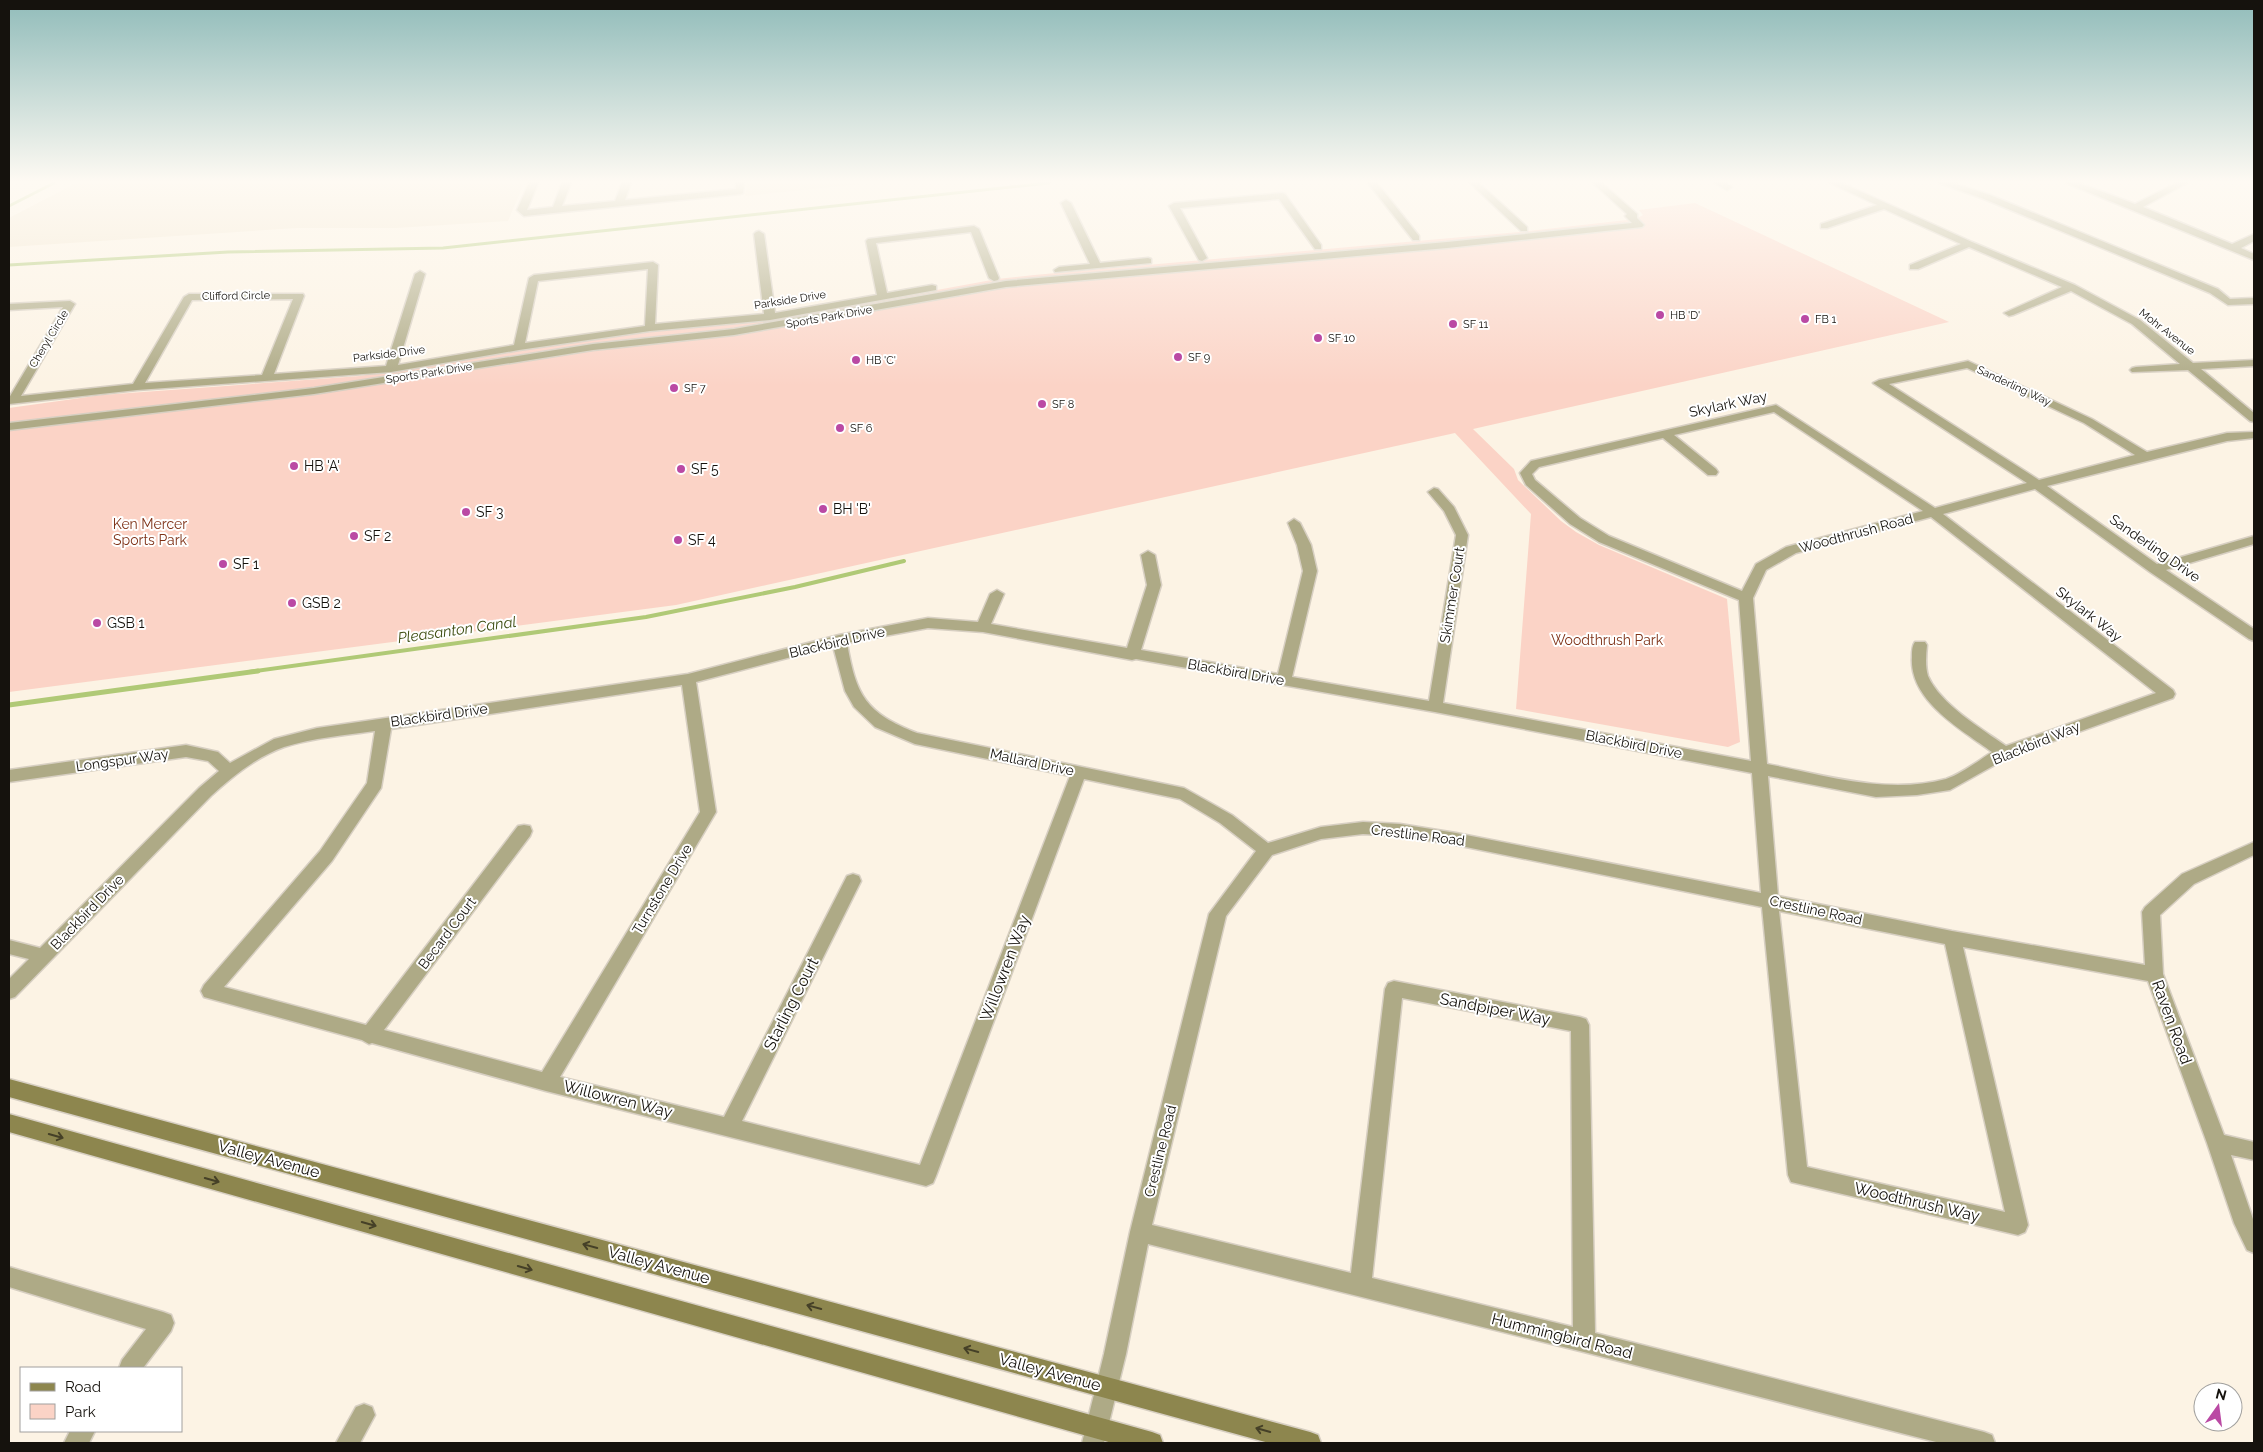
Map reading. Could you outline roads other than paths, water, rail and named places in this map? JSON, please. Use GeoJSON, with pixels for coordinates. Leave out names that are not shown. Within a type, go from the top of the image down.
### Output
{"type":"FeatureCollection","features":[{"type":"Feature","properties":{"kind":"main road","name":"Valley Avenue"},"geometry":{"type":"LineString","coordinates":[[9,1088],[1310,1443]]}},
{"type":"Feature","properties":{"kind":"main road"},"geometry":{"type":"LineString","coordinates":[[9,1123],[1095,1436],[1152,1443]]}},
{"type":"Feature","properties":{"kind":"street"},"geometry":{"type":"LineString","coordinates":[[761,251],[770,317]]}},
{"type":"Feature","properties":{"kind":"street"},"geometry":{"type":"LineString","coordinates":[[873,251],[882,296]]}},
{"type":"Feature","properties":{"kind":"street"},"geometry":{"type":"LineString","coordinates":[[983,251],[994,278]]}},
{"type":"Feature","properties":{"kind":"street"},"geometry":{"type":"LineString","coordinates":[[1089,251],[1096,265]]}},
{"type":"Feature","properties":{"kind":"street"},"geometry":{"type":"LineString","coordinates":[[1198,251],[1202,258]]}},
{"type":"Feature","properties":{"kind":"street","name":"Parkside Drive"},"geometry":{"type":"LineString","coordinates":[[11,401],[137,387],[390,369],[519,347],[650,328],[770,317],[994,278],[1096,265],[1278,251]]}},
{"type":"Feature","properties":{"kind":"street","name":"Sports Park Drive"},"geometry":{"type":"LineString","coordinates":[[9,427],[29,423],[314,391],[593,347],[734,332],[1006,284],[1383,251]]}},
{"type":"Feature","properties":{"kind":"street"},"geometry":{"type":"LineString","coordinates":[[1914,267],[1952,251]]}},
{"type":"Feature","properties":{"kind":"street","name":"Mohr Avenue"},"geometry":{"type":"LineString","coordinates":[[1984,251],[2071,287],[2136,322],[2254,419]]}},
{"type":"Feature","properties":{"kind":"street"},"geometry":{"type":"LineString","coordinates":[[2117,251],[2214,291],[2228,302],[2254,300]]}},
{"type":"Feature","properties":{"kind":"street"},"geometry":{"type":"LineString","coordinates":[[2239,251],[2254,257]]}},
{"type":"Feature","properties":{"kind":"street"},"geometry":{"type":"LineString","coordinates":[[519,347],[534,278],[653,265],[650,328]]}},
{"type":"Feature","properties":{"kind":"street"},"geometry":{"type":"LineString","coordinates":[[390,369],[420,274]]}},
{"type":"Feature","properties":{"kind":"street"},"geometry":{"type":"LineString","coordinates":[[2009,313],[2071,287]]}},
{"type":"Feature","properties":{"kind":"street","name":"Clifford Circle"},"geometry":{"type":"LineString","coordinates":[[137,387],[189,297],[299,296],[267,377]]}},
{"type":"Feature","properties":{"kind":"street","name":"Cheryl Circle"},"geometry":{"type":"LineString","coordinates":[[9,307],[70,304],[11,401]]}},
{"type":"Feature","properties":{"kind":"street"},"geometry":{"type":"LineString","coordinates":[[2136,370],[2254,363]]}},
{"type":"Feature","properties":{"kind":"street","name":"Sanderling Way"},"geometry":{"type":"LineString","coordinates":[[2038,485],[1879,383],[1968,364],[2088,421],[2145,456]]}},
{"type":"Feature","properties":{"kind":"street","name":"Skylark Way"},"geometry":{"type":"LineString","coordinates":[[1746,598],[1604,539],[1575,522],[1530,482],[1526,473],[1535,464],[1776,408],[1933,512],[2168,694]]}},
{"type":"Feature","properties":{"kind":"street"},"geometry":{"type":"LineString","coordinates":[[1664,434],[1712,472]]}},
{"type":"Feature","properties":{"kind":"street","name":"Woodthrush Road"},"geometry":{"type":"LineString","coordinates":[[1770,900],[1758,768],[1746,598],[1761,567],[1791,550],[2145,456],[2227,438],[2254,435]]}},
{"type":"Feature","properties":{"kind":"street","name":"Sanderling Drive"},"geometry":{"type":"LineString","coordinates":[[2038,485],[2155,569],[2254,636]]}},
{"type":"Feature","properties":{"kind":"street","name":"Skimmer Court"},"geometry":{"type":"LineString","coordinates":[[1434,492],[1450,510],[1462,535],[1436,707]]}},
{"type":"Feature","properties":{"kind":"street"},"geometry":{"type":"LineString","coordinates":[[1284,680],[1310,571],[1304,545],[1294,523]]}},
{"type":"Feature","properties":{"kind":"street"},"geometry":{"type":"LineString","coordinates":[[2155,569],[2254,540]]}},
{"type":"Feature","properties":{"kind":"street"},"geometry":{"type":"LineString","coordinates":[[1132,655],[1154,585],[1148,555]]}},
{"type":"Feature","properties":{"kind":"street"},"geometry":{"type":"LineString","coordinates":[[984,627],[997,594]]}},
{"type":"Feature","properties":{"kind":"street","name":"Blackbird Drive"},"geometry":{"type":"LineString","coordinates":[[9,991],[205,792],[229,772],[279,744],[317,734],[384,723],[688,678],[839,640],[928,623],[984,627],[1132,655],[1436,707],[1758,768]]}},
{"type":"Feature","properties":{"kind":"street","name":"Mallard Drive"},"geometry":{"type":"LineString","coordinates":[[839,640],[849,687],[858,704],[874,719],[892,730],[915,738],[1184,794],[1226,819],[1266,850]]}},
{"type":"Feature","properties":{"kind":"street"},"geometry":{"type":"LineString","coordinates":[[1920,645],[1918,665],[1923,680],[1948,711],[2004,753]]}},
{"type":"Feature","properties":{"kind":"street","name":"Turnstone Drive"},"geometry":{"type":"LineString","coordinates":[[546,1082],[708,812],[688,678]]}},
{"type":"Feature","properties":{"kind":"street","name":"Blackbird Way"},"geometry":{"type":"LineString","coordinates":[[1758,768],[1876,791],[1917,789],[1950,784],[2004,753],[2168,694]]}},
{"type":"Feature","properties":{"kind":"street","name":"Willowren Way"},"geometry":{"type":"LineString","coordinates":[[384,723],[374,784],[326,856],[210,991],[369,1036],[546,1082],[926,1176],[1079,772]]}},
{"type":"Feature","properties":{"kind":"street","name":"Longspur Way"},"geometry":{"type":"LineString","coordinates":[[9,776],[186,751],[213,756],[229,772]]}},
{"type":"Feature","properties":{"kind":"street","name":"Crestline Road"},"geometry":{"type":"LineString","coordinates":[[1095,1436],[1140,1232],[1218,914],[1266,850],[1321,833],[1363,828],[1400,830],[1456,839],[1770,900],[1952,938],[2154,974]]}},
{"type":"Feature","properties":{"kind":"street","name":"Becard Court"},"geometry":{"type":"LineString","coordinates":[[369,1036],[524,831]]}},
{"type":"Feature","properties":{"kind":"street","name":"Raven Road"},"geometry":{"type":"LineString","coordinates":[[2254,848],[2188,879],[2151,912],[2154,974],[2217,1143],[2244,1223],[2254,1243]]}},
{"type":"Feature","properties":{"kind":"street","name":"Starling Court"},"geometry":{"type":"LineString","coordinates":[[729,1126],[853,881]]}},
{"type":"Feature","properties":{"kind":"street","name":"Woodthrush Way"},"geometry":{"type":"LineString","coordinates":[[1770,900],[1798,1176],[2018,1224],[1952,938]]}},
{"type":"Feature","properties":{"kind":"street"},"geometry":{"type":"LineString","coordinates":[[9,947],[44,956]]}},
{"type":"Feature","properties":{"kind":"street","name":"Sandpiper Way"},"geometry":{"type":"LineString","coordinates":[[1360,1287],[1394,989],[1580,1025],[1584,1341]]}},
{"type":"Feature","properties":{"kind":"street"},"geometry":{"type":"LineString","coordinates":[[2217,1143],[2254,1151]]}},
{"type":"Feature","properties":{"kind":"street","name":"Hummingbird Road"},"geometry":{"type":"LineString","coordinates":[[1140,1232],[1584,1341],[1984,1443]]}},
{"type":"Feature","properties":{"kind":"street"},"geometry":{"type":"LineString","coordinates":[[9,1277],[163,1323],[131,1367]]}},
{"type":"Feature","properties":{"kind":"street"},"geometry":{"type":"LineString","coordinates":[[347,1443],[364,1415]]}},
{"type":"Feature","properties":{"kind":"street"},"geometry":{"type":"LineString","coordinates":[[75,1443],[83,1432]]}},
{"type":"Feature","properties":{"kind":"waterway"},"geometry":{"type":"LineString","coordinates":[[9,265],[228,252],[295,251]]}},
{"type":"Feature","properties":{"kind":"waterway","name":"Pleasanton Canal"},"geometry":{"type":"LineString","coordinates":[[249,672],[646,617],[795,587],[904,561]]}},
{"type":"Feature","properties":{"kind":"waterway","name":"Pleasanton Canal"},"geometry":{"type":"LineString","coordinates":[[9,705],[258,671]]}},
{"type":"Feature","properties":{"kind":"place","name":"HB 'D'"},"geometry":{"type":"Point","coordinates":[1660,315]}},
{"type":"Feature","properties":{"kind":"place","name":"FB 1"},"geometry":{"type":"Point","coordinates":[1805,319]}},
{"type":"Feature","properties":{"kind":"place","name":"SF 11"},"geometry":{"type":"Point","coordinates":[1453,324]}},
{"type":"Feature","properties":{"kind":"place","name":"SF 10"},"geometry":{"type":"Point","coordinates":[1318,338]}},
{"type":"Feature","properties":{"kind":"place","name":"SF 9"},"geometry":{"type":"Point","coordinates":[1178,357]}},
{"type":"Feature","properties":{"kind":"place","name":"HB 'C'"},"geometry":{"type":"Point","coordinates":[856,360]}},
{"type":"Feature","properties":{"kind":"place","name":"SF 7"},"geometry":{"type":"Point","coordinates":[674,388]}},
{"type":"Feature","properties":{"kind":"place","name":"SF 8"},"geometry":{"type":"Point","coordinates":[1042,404]}},
{"type":"Feature","properties":{"kind":"place","name":"SF 6"},"geometry":{"type":"Point","coordinates":[840,428]}},
{"type":"Feature","properties":{"kind":"place","name":"HB 'A'"},"geometry":{"type":"Point","coordinates":[294,466]}},
{"type":"Feature","properties":{"kind":"place","name":"SF 5"},"geometry":{"type":"Point","coordinates":[681,469]}},
{"type":"Feature","properties":{"kind":"place","name":"BH 'B'"},"geometry":{"type":"Point","coordinates":[823,509]}},
{"type":"Feature","properties":{"kind":"place","name":"SF 3"},"geometry":{"type":"Point","coordinates":[466,512]}},
{"type":"Feature","properties":{"kind":"place","name":"SF 2"},"geometry":{"type":"Point","coordinates":[354,536]}},
{"type":"Feature","properties":{"kind":"place","name":"SF 4"},"geometry":{"type":"Point","coordinates":[678,540]}},
{"type":"Feature","properties":{"kind":"place","name":"SF 1"},"geometry":{"type":"Point","coordinates":[223,564]}},
{"type":"Feature","properties":{"kind":"place","name":"GSB 2"},"geometry":{"type":"Point","coordinates":[292,603]}},
{"type":"Feature","properties":{"kind":"place","name":"GSB 1"},"geometry":{"type":"Point","coordinates":[97,623]}},
{"type":"Feature","properties":{"kind":"park label","name":"Ken Mercer Sports Park"},"geometry":{"type":"Point","coordinates":[150,532]}},
{"type":"Feature","properties":{"kind":"park label","name":"Woodthrush Park"},"geometry":{"type":"Point","coordinates":[1607,640]}}]}
